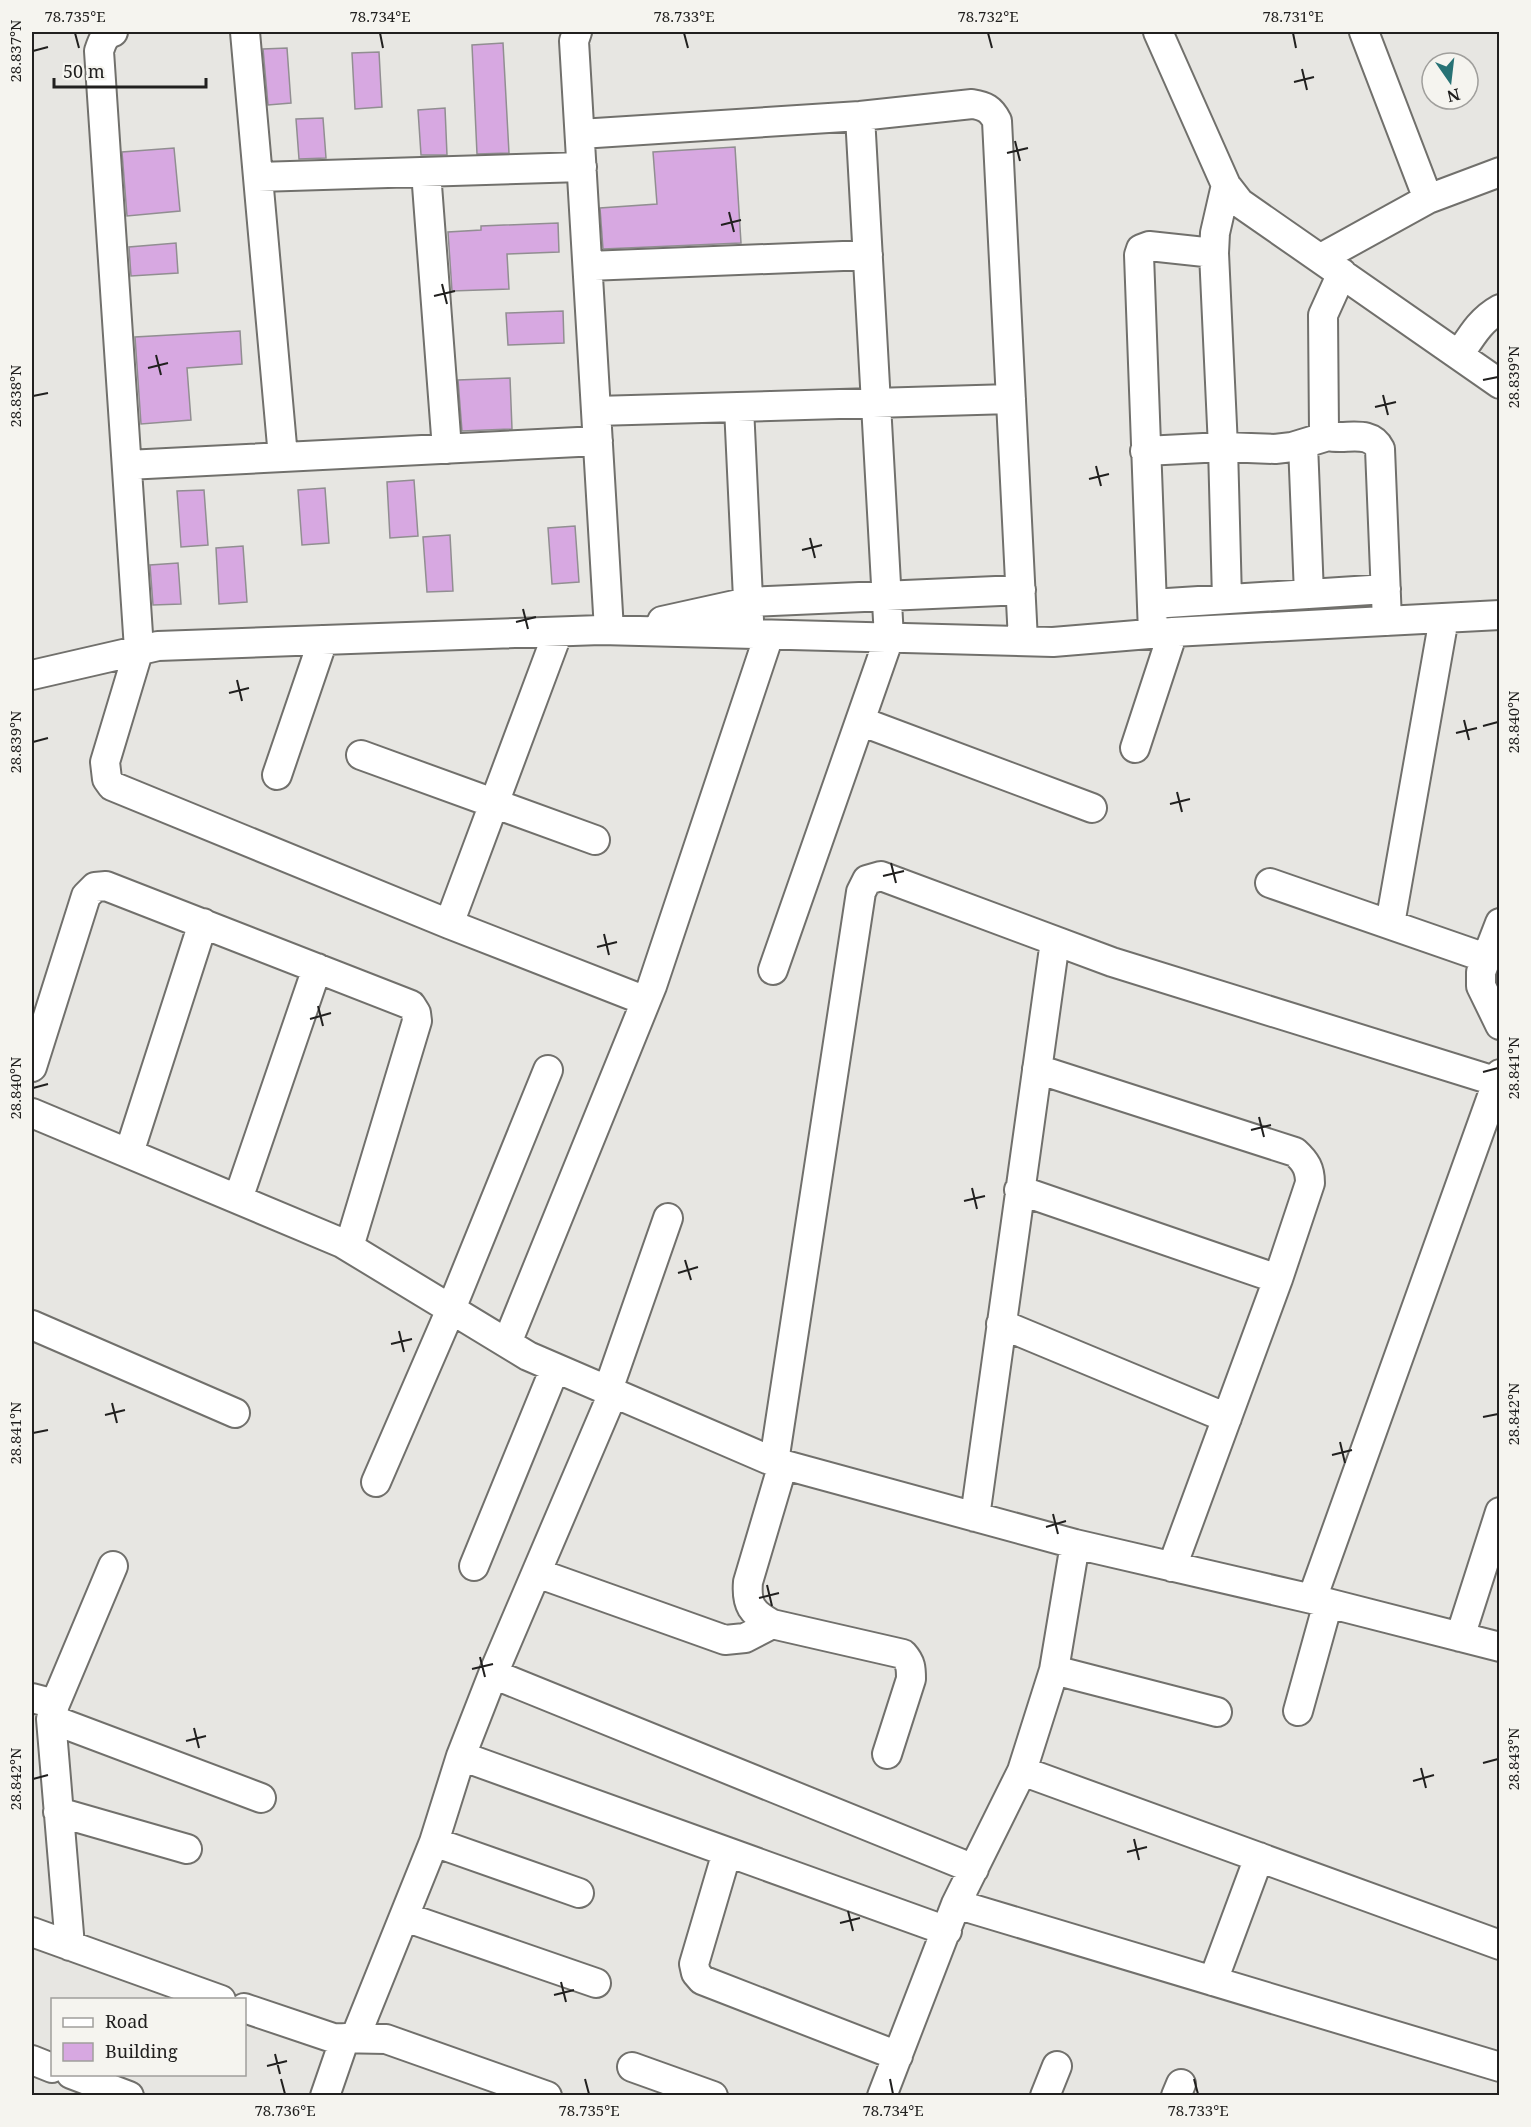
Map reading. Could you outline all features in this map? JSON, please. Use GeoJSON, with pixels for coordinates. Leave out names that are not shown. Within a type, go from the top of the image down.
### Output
{"type":"FeatureCollection","features":[{"type":"Feature","properties":{"kind":"street"},"geometry":{"type":"LineString","coordinates":[[113,32],[102,41],[99,51],[140,650],[105,762],[107,779],[112,786],[449,924],[646,1001]]}},
{"type":"Feature","properties":{"kind":"street"},"geometry":{"type":"LineString","coordinates":[[245,32],[283,457]]}},
{"type":"Feature","properties":{"kind":"street"},"geometry":{"type":"LineString","coordinates":[[577,32],[574,41],[596,411],[614,630]]}},
{"type":"Feature","properties":{"kind":"street"},"geometry":{"type":"LineString","coordinates":[[1158,32],[1226,185],[1240,204],[1500,384]]}},
{"type":"Feature","properties":{"kind":"street"},"geometry":{"type":"LineString","coordinates":[[1364,32],[1428,199]]}},
{"type":"Feature","properties":{"kind":"street"},"geometry":{"type":"LineString","coordinates":[[580,134],[860,116],[972,104],[984,106],[992,112],[996,121],[1023,641]]}},
{"type":"Feature","properties":{"kind":"street"},"geometry":{"type":"LineString","coordinates":[[773,970],[889,638],[860,116]]}},
{"type":"Feature","properties":{"kind":"street"},"geometry":{"type":"LineString","coordinates":[[258,177],[582,167]]}},
{"type":"Feature","properties":{"kind":"street"},"geometry":{"type":"LineString","coordinates":[[1309,594],[1315,440],[1324,432],[1322,327],[1331,266],[1428,199],[1500,171]]}},
{"type":"Feature","properties":{"kind":"street"},"geometry":{"type":"LineString","coordinates":[[426,172],[447,449]]}},
{"type":"Feature","properties":{"kind":"street"},"geometry":{"type":"LineString","coordinates":[[1226,185],[1215,232],[1214,253],[1227,599]]}},
{"type":"Feature","properties":{"kind":"street"},"geometry":{"type":"LineString","coordinates":[[1135,748],[1163,632],[1152,604],[1139,255],[1142,249],[1149,246],[1214,253]]}},
{"type":"Feature","properties":{"kind":"street"},"geometry":{"type":"LineString","coordinates":[[588,266],[867,255]]}},
{"type":"Feature","properties":{"kind":"street"},"geometry":{"type":"LineString","coordinates":[[1459,355],[1479,325],[1500,309]]}},
{"type":"Feature","properties":{"kind":"street"},"geometry":{"type":"LineString","coordinates":[[596,411],[1011,399]]}},
{"type":"Feature","properties":{"kind":"street"},"geometry":{"type":"LineString","coordinates":[[507,1343],[661,962],[759,634],[748,602],[739,407]]}},
{"type":"Feature","properties":{"kind":"street"},"geometry":{"type":"LineString","coordinates":[[1145,451],[1223,447],[1275,449],[1315,440],[1369,437],[1376,441],[1380,449],[1387,621]]}},
{"type":"Feature","properties":{"kind":"street"},"geometry":{"type":"LineString","coordinates":[[127,465],[598,441]]}},
{"type":"Feature","properties":{"kind":"street"},"geometry":{"type":"LineString","coordinates":[[1152,604],[1386,589]]}},
{"type":"Feature","properties":{"kind":"street"},"geometry":{"type":"LineString","coordinates":[[614,630],[748,602],[1021,590]]}},
{"type":"Feature","properties":{"kind":"street"},"geometry":{"type":"LineString","coordinates":[[32,675],[158,645],[614,630],[1072,642],[1163,632],[1500,615]]}},
{"type":"Feature","properties":{"kind":"street"},"geometry":{"type":"LineString","coordinates":[[1390,924],[1444,618]]}},
{"type":"Feature","properties":{"kind":"street"},"geometry":{"type":"LineString","coordinates":[[449,924],[558,632]]}},
{"type":"Feature","properties":{"kind":"street"},"geometry":{"type":"LineString","coordinates":[[277,775],[323,640]]}},
{"type":"Feature","properties":{"kind":"street"},"geometry":{"type":"LineString","coordinates":[[860,722],[1092,808]]}},
{"type":"Feature","properties":{"kind":"street"},"geometry":{"type":"LineString","coordinates":[[361,755],[595,840]]}},
{"type":"Feature","properties":{"kind":"street"},"geometry":{"type":"LineString","coordinates":[[887,1754],[911,1679],[912,1667],[903,1654],[772,1624],[760,1618],[751,1608],[746,1597],[779,1463],[861,892],[867,880],[881,876],[1112,962],[1499,1078],[1489,1143],[1320,1601],[1298,1711]]}},
{"type":"Feature","properties":{"kind":"street"},"geometry":{"type":"LineString","coordinates":[[1270,883],[1486,958]]}},
{"type":"Feature","properties":{"kind":"street"},"geometry":{"type":"LineString","coordinates":[[32,1067],[86,896],[95,887],[106,886],[203,922],[411,1005],[416,1012],[417,1021],[349,1247]]}},
{"type":"Feature","properties":{"kind":"street"},"geometry":{"type":"LineString","coordinates":[[129,1153],[203,922]]}},
{"type":"Feature","properties":{"kind":"street"},"geometry":{"type":"LineString","coordinates":[[1500,923],[1480,972],[1481,987],[1500,1025]]}},
{"type":"Feature","properties":{"kind":"street"},"geometry":{"type":"LineString","coordinates":[[975,1517],[1019,1191],[1056,941]]}},
{"type":"Feature","properties":{"kind":"street"},"geometry":{"type":"LineString","coordinates":[[238,1199],[318,968]]}},
{"type":"Feature","properties":{"kind":"street"},"geometry":{"type":"LineString","coordinates":[[1037,1069],[1295,1152],[1304,1160],[1310,1171],[1310,1183],[1278,1279],[1172,1567]]}},
{"type":"Feature","properties":{"kind":"street"},"geometry":{"type":"LineString","coordinates":[[376,1482],[451,1309],[548,1070]]}},
{"type":"Feature","properties":{"kind":"street"},"geometry":{"type":"LineString","coordinates":[[32,1113],[349,1247],[528,1356],[779,1463],[1075,1544],[1320,1601],[1500,1647]]}},
{"type":"Feature","properties":{"kind":"street"},"geometry":{"type":"LineString","coordinates":[[1019,1191],[1278,1279]]}},
{"type":"Feature","properties":{"kind":"street"},"geometry":{"type":"LineString","coordinates":[[325,2096],[405,1917],[434,1842],[461,1756],[610,1391],[668,1218]]}},
{"type":"Feature","properties":{"kind":"street"},"geometry":{"type":"LineString","coordinates":[[1001,1324],[1227,1418]]}},
{"type":"Feature","properties":{"kind":"street"},"geometry":{"type":"LineString","coordinates":[[35,1335],[235,1413]]}},
{"type":"Feature","properties":{"kind":"street"},"geometry":{"type":"LineString","coordinates":[[474,1566],[555,1368]]}},
{"type":"Feature","properties":{"kind":"street"},"geometry":{"type":"LineString","coordinates":[[1460,1637],[1500,1512]]}},
{"type":"Feature","properties":{"kind":"street"},"geometry":{"type":"LineString","coordinates":[[882,2096],[956,1904],[1022,1771],[1054,1670],[1075,1544]]}},
{"type":"Feature","properties":{"kind":"street"},"geometry":{"type":"LineString","coordinates":[[70,1946],[49,1803],[46,1707],[113,1566]]}},
{"type":"Feature","properties":{"kind":"street"},"geometry":{"type":"LineString","coordinates":[[537,1573],[725,1640],[745,1638],[772,1624]]}},
{"type":"Feature","properties":{"kind":"street"},"geometry":{"type":"LineString","coordinates":[[1054,1670],[1217,1712]]}},
{"type":"Feature","properties":{"kind":"street"},"geometry":{"type":"LineString","coordinates":[[494,1674],[974,1869]]}},
{"type":"Feature","properties":{"kind":"street"},"geometry":{"type":"LineString","coordinates":[[46,1707],[261,1798]]}},
{"type":"Feature","properties":{"kind":"street"},"geometry":{"type":"LineString","coordinates":[[461,1756],[947,1931]]}},
{"type":"Feature","properties":{"kind":"street"},"geometry":{"type":"LineString","coordinates":[[1022,1771],[1500,1945]]}},
{"type":"Feature","properties":{"kind":"street"},"geometry":{"type":"LineString","coordinates":[[49,1803],[187,1849]]}},
{"type":"Feature","properties":{"kind":"street"},"geometry":{"type":"LineString","coordinates":[[434,1842],[579,1893]]}},
{"type":"Feature","properties":{"kind":"street"},"geometry":{"type":"LineString","coordinates":[[727,1852],[694,1964],[702,1980],[898,2056]]}},
{"type":"Feature","properties":{"kind":"street"},"geometry":{"type":"LineString","coordinates":[[1213,1981],[1259,1857]]}},
{"type":"Feature","properties":{"kind":"street"},"geometry":{"type":"LineString","coordinates":[[956,1904],[1500,2067]]}},
{"type":"Feature","properties":{"kind":"street"},"geometry":{"type":"LineString","coordinates":[[405,1917],[596,1983]]}},
{"type":"Feature","properties":{"kind":"street"},"geometry":{"type":"LineString","coordinates":[[32,1932],[215,1998]]}},
{"type":"Feature","properties":{"kind":"street"},"geometry":{"type":"LineString","coordinates":[[246,2009],[333,2038],[386,2039],[547,2096]]}},
{"type":"Feature","properties":{"kind":"street"},"geometry":{"type":"LineString","coordinates":[[32,2060],[51,2068]]}},
{"type":"Feature","properties":{"kind":"street"},"geometry":{"type":"LineString","coordinates":[[1045,2096],[1057,2066]]}},
{"type":"Feature","properties":{"kind":"street"},"geometry":{"type":"LineString","coordinates":[[632,2067],[713,2096]]}},
{"type":"Feature","properties":{"kind":"street"},"geometry":{"type":"LineString","coordinates":[[76,2076],[129,2096]]}},
{"type":"Feature","properties":{"kind":"building"},"geometry":{"type":"Polygon","coordinates":[[[503,43],[509,153],[477,154],[472,45],[503,43]]]}},
{"type":"Feature","properties":{"kind":"building"},"geometry":{"type":"Polygon","coordinates":[[[287,48],[291,103],[268,105],[263,49],[287,48]]]}},
{"type":"Feature","properties":{"kind":"building"},"geometry":{"type":"Polygon","coordinates":[[[379,52],[382,107],[355,109],[352,53],[379,52]]]}},
{"type":"Feature","properties":{"kind":"building"},"geometry":{"type":"Polygon","coordinates":[[[445,108],[447,155],[421,155],[418,110],[445,108]]]}},
{"type":"Feature","properties":{"kind":"building"},"geometry":{"type":"Polygon","coordinates":[[[323,118],[326,158],[299,159],[296,119],[323,118]]]}},
{"type":"Feature","properties":{"kind":"building"},"geometry":{"type":"Polygon","coordinates":[[[735,147],[741,243],[603,249],[600,208],[657,204],[653,152],[735,147]]]}},
{"type":"Feature","properties":{"kind":"building"},"geometry":{"type":"Polygon","coordinates":[[[174,148],[180,211],[127,216],[122,152],[174,148]]]}},
{"type":"Feature","properties":{"kind":"building"},"geometry":{"type":"Polygon","coordinates":[[[558,223],[559,252],[507,254],[509,289],[452,291],[448,232],[481,230],[481,226],[558,223]]]}},
{"type":"Feature","properties":{"kind":"building"},"geometry":{"type":"Polygon","coordinates":[[[176,243],[178,273],[131,276],[129,247],[176,243]]]}},
{"type":"Feature","properties":{"kind":"building"},"geometry":{"type":"Polygon","coordinates":[[[563,311],[564,343],[508,345],[506,313],[563,311]]]}},
{"type":"Feature","properties":{"kind":"building"},"geometry":{"type":"Polygon","coordinates":[[[240,331],[242,364],[187,368],[191,420],[141,424],[135,337],[240,331]]]}},
{"type":"Feature","properties":{"kind":"building"},"geometry":{"type":"Polygon","coordinates":[[[510,378],[512,429],[462,431],[458,380],[510,378]]]}},
{"type":"Feature","properties":{"kind":"building"},"geometry":{"type":"Polygon","coordinates":[[[414,480],[418,536],[390,538],[387,482],[414,480]]]}},
{"type":"Feature","properties":{"kind":"building"},"geometry":{"type":"Polygon","coordinates":[[[325,488],[329,543],[302,545],[298,490],[325,488]]]}},
{"type":"Feature","properties":{"kind":"building"},"geometry":{"type":"Polygon","coordinates":[[[204,490],[208,545],[181,547],[177,491],[204,490]]]}},
{"type":"Feature","properties":{"kind":"building"},"geometry":{"type":"Polygon","coordinates":[[[575,526],[579,582],[552,584],[548,528],[575,526]]]}},
{"type":"Feature","properties":{"kind":"building"},"geometry":{"type":"Polygon","coordinates":[[[450,535],[453,591],[427,592],[423,537],[450,535]]]}},
{"type":"Feature","properties":{"kind":"building"},"geometry":{"type":"Polygon","coordinates":[[[243,546],[247,602],[219,604],[216,548],[243,546]]]}},
{"type":"Feature","properties":{"kind":"building"},"geometry":{"type":"Polygon","coordinates":[[[178,563],[181,604],[153,605],[150,565],[178,563]]]}}]}
